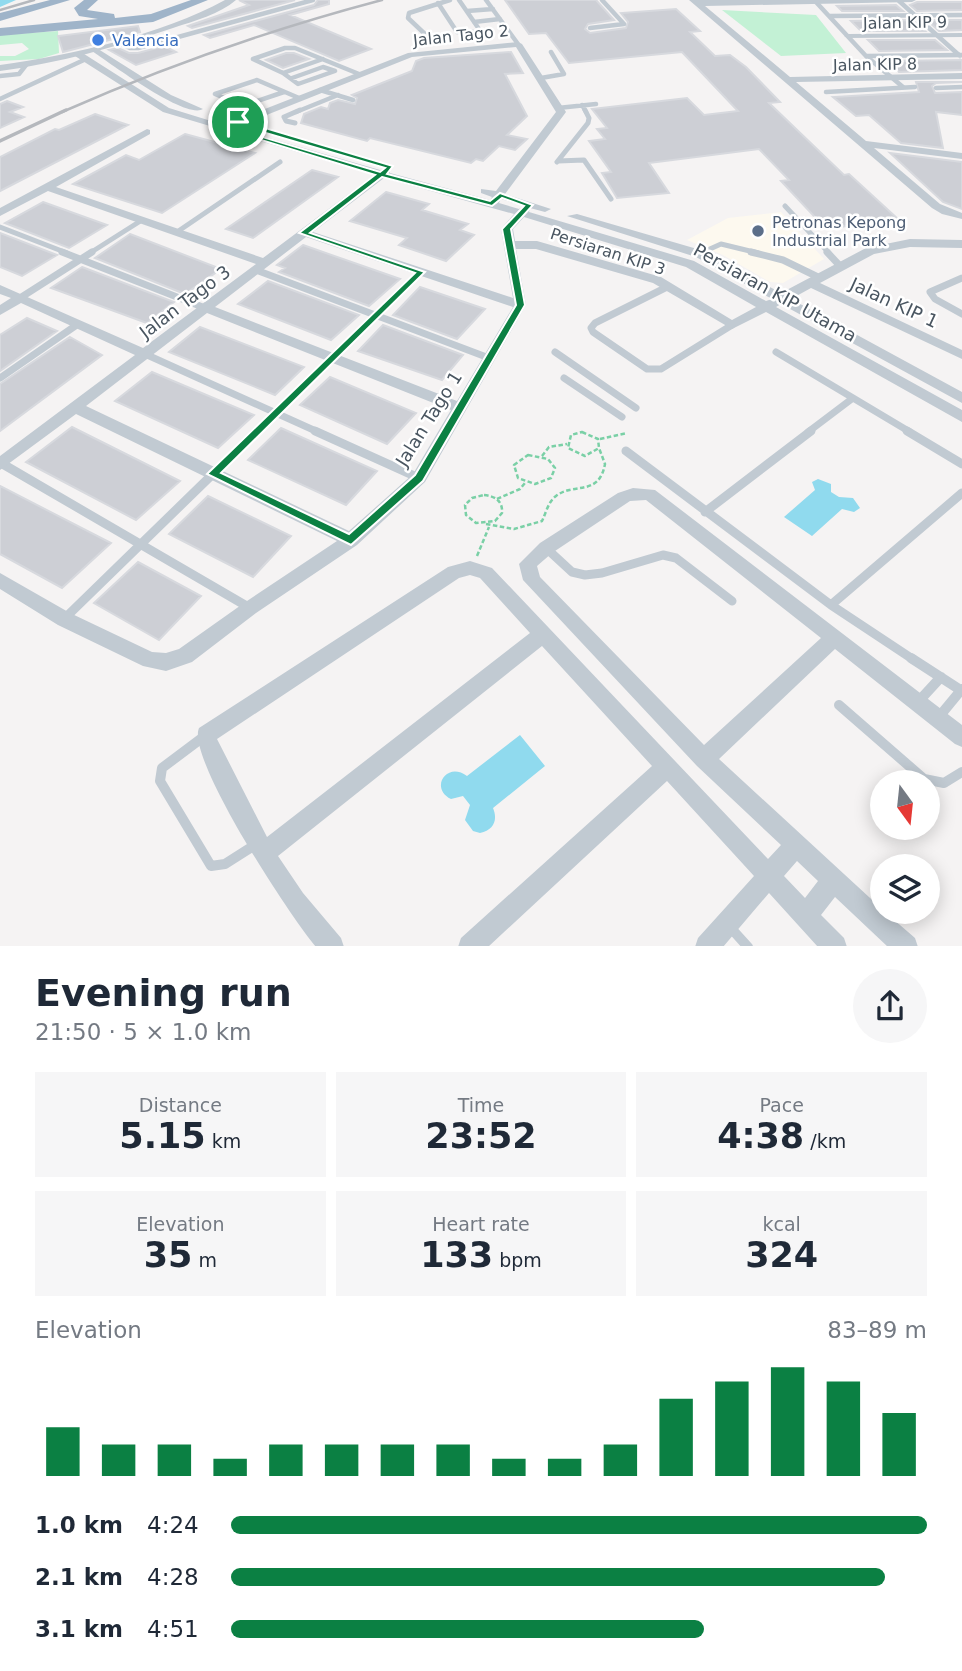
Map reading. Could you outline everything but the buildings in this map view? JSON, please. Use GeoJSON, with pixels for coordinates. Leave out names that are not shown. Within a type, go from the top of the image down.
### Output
{"type":"FeatureCollection","features":[{"type":"Feature","properties":{"kind":"highway"},"geometry":{"type":"LineString","coordinates":[[0,15],[48,0]]}},
{"type":"Feature","properties":{"kind":"highway"},"geometry":{"type":"LineString","coordinates":[[0,15],[64,0]]}},
{"type":"Feature","properties":{"kind":"highway"},"geometry":{"type":"LineString","coordinates":[[92,0],[82,5],[80,10],[98,17],[150,13],[187,0]]}},
{"type":"Feature","properties":{"kind":"highway"},"geometry":{"type":"LineString","coordinates":[[0,33],[153,18],[173,13],[202,0]]}},
{"type":"Feature","properties":{"kind":"street"},"geometry":{"type":"LineString","coordinates":[[0,68],[82,56],[95,49],[191,20],[232,0]]}},
{"type":"Feature","properties":{"kind":"street"},"geometry":{"type":"LineString","coordinates":[[695,2],[912,0]]}},
{"type":"Feature","properties":{"kind":"street"},"geometry":{"type":"LineString","coordinates":[[695,2],[946,212],[962,216]]}},
{"type":"Feature","properties":{"kind":"street","name":"Jalan KIP 9"},"geometry":{"type":"LineString","coordinates":[[848,36],[962,35]]}},
{"type":"Feature","properties":{"kind":"street","name":"Jalan Tago 2"},"geometry":{"type":"LineString","coordinates":[[225,128],[359,74],[425,52],[518,44],[558,107]]}},
{"type":"Feature","properties":{"kind":"street"},"geometry":{"type":"LineString","coordinates":[[95,49],[182,104],[492,204],[525,209]]}},
{"type":"Feature","properties":{"kind":"street"},"geometry":{"type":"LineString","coordinates":[[82,56],[166,110],[386,171],[500,195],[525,209]]}},
{"type":"Feature","properties":{"kind":"street","name":"Jalan KIP 8"},"geometry":{"type":"LineString","coordinates":[[788,80],[962,76]]}},
{"type":"Feature","properties":{"kind":"street"},"geometry":{"type":"LineString","coordinates":[[492,204],[561,113],[558,107]]}},
{"type":"Feature","properties":{"kind":"street"},"geometry":{"type":"LineString","coordinates":[[0,213],[147,132]]}},
{"type":"Feature","properties":{"kind":"street"},"geometry":{"type":"LineString","coordinates":[[864,144],[962,156]]}},
{"type":"Feature","properties":{"kind":"street","name":"Jalan Tago 3"},"geometry":{"type":"LineString","coordinates":[[1,464],[386,171]]}},
{"type":"Feature","properties":{"kind":"street"},"geometry":{"type":"LineString","coordinates":[[47,187],[177,232],[260,266]]}},
{"type":"Feature","properties":{"kind":"street"},"geometry":{"type":"LineString","coordinates":[[304,233],[520,305],[506,229],[525,209]]}},
{"type":"Feature","properties":{"kind":"street","name":"Persiaran KIP Utama"},"geometry":{"type":"LineString","coordinates":[[525,209],[700,254],[962,398]]}},
{"type":"Feature","properties":{"kind":"street","name":"Persiaran KIP Utama"},"geometry":{"type":"LineString","coordinates":[[525,209],[690,264],[962,417]]}},
{"type":"Feature","properties":{"kind":"street"},"geometry":{"type":"LineString","coordinates":[[732,325],[870,251],[911,243],[962,244]]}},
{"type":"Feature","properties":{"kind":"street","name":"Persiaran KIP 3"},"geometry":{"type":"LineString","coordinates":[[510,245],[537,244],[657,280],[732,325]]}},
{"type":"Feature","properties":{"kind":"street","name":"Jalan KIP 1"},"geometry":{"type":"LineString","coordinates":[[816,281],[962,355]]}},
{"type":"Feature","properties":{"kind":"street"},"geometry":{"type":"LineString","coordinates":[[0,289],[145,354]]}},
{"type":"Feature","properties":{"kind":"street"},"geometry":{"type":"LineString","coordinates":[[0,311],[20,298]]}},
{"type":"Feature","properties":{"kind":"street","name":"Jalan Tago 1"},"geometry":{"type":"LineString","coordinates":[[64,619],[150,660],[166,662],[185,656],[250,608],[351,540],[419,478],[520,305]]}},
{"type":"Feature","properties":{"kind":"street"},"geometry":{"type":"LineString","coordinates":[[205,308],[460,408]]}},
{"type":"Feature","properties":{"kind":"street"},"geometry":{"type":"LineString","coordinates":[[75,407],[351,540]]}},
{"type":"Feature","properties":{"kind":"street"},"geometry":{"type":"LineString","coordinates":[[905,946],[704,759],[532,580],[528,564],[624,496],[649,494],[962,737]]}},
{"type":"Feature","properties":{"kind":"street"},"geometry":{"type":"LineString","coordinates":[[331,946],[314,928],[260,848],[209,748],[206,735],[454,572],[470,568],[486,573],[834,946]]}},
{"type":"Feature","properties":{"kind":"street"},"geometry":{"type":"LineString","coordinates":[[0,580],[64,619]]}},
{"type":"Feature","properties":{"kind":"street"},"geometry":{"type":"LineString","coordinates":[[260,848],[542,635]]}},
{"type":"Feature","properties":{"kind":"street"},"geometry":{"type":"LineString","coordinates":[[704,759],[835,636]]}},
{"type":"Feature","properties":{"kind":"street"},"geometry":{"type":"LineString","coordinates":[[471,946],[668,765]]}},
{"type":"Feature","properties":{"kind":"street"},"geometry":{"type":"LineString","coordinates":[[708,946],[796,845]]}},
{"type":"Feature","properties":{"kind":"street"},"geometry":{"type":"LineString","coordinates":[[806,916],[834,880]]}},
{"type":"Feature","properties":{"kind":"lane"},"geometry":{"type":"LineString","coordinates":[[117,43],[138,48],[313,0]]}},
{"type":"Feature","properties":{"kind":"lane"},"geometry":{"type":"LineString","coordinates":[[426,35],[408,15],[421,8],[450,0]]}},
{"type":"Feature","properties":{"kind":"lane"},"geometry":{"type":"LineString","coordinates":[[438,3],[458,33],[481,32],[459,0]]}},
{"type":"Feature","properties":{"kind":"lane"},"geometry":{"type":"LineString","coordinates":[[486,0],[518,44]]}},
{"type":"Feature","properties":{"kind":"lane"},"geometry":{"type":"LineString","coordinates":[[590,28],[624,24],[602,0]]}},
{"type":"Feature","properties":{"kind":"lane"},"geometry":{"type":"LineString","coordinates":[[898,0],[961,56]]}},
{"type":"Feature","properties":{"kind":"lane"},"geometry":{"type":"LineString","coordinates":[[815,1],[866,56],[903,87]]}},
{"type":"Feature","properties":{"kind":"lane"},"geometry":{"type":"LineString","coordinates":[[467,11],[492,9]]}},
{"type":"Feature","properties":{"kind":"lane"},"geometry":{"type":"LineString","coordinates":[[829,16],[962,15]]}},
{"type":"Feature","properties":{"kind":"lane"},"geometry":{"type":"LineString","coordinates":[[474,22],[500,19]]}},
{"type":"Feature","properties":{"kind":"lane"},"geometry":{"type":"LineString","coordinates":[[292,78],[323,67],[335,71],[301,83],[293,82],[292,78],[253,59],[290,47],[359,74]]}},
{"type":"Feature","properties":{"kind":"lane"},"geometry":{"type":"LineString","coordinates":[[541,78],[564,74],[551,52]]}},
{"type":"Feature","properties":{"kind":"lane"},"geometry":{"type":"LineString","coordinates":[[0,99],[82,56]]}},
{"type":"Feature","properties":{"kind":"lane"},"geometry":{"type":"LineString","coordinates":[[866,56],[961,56]]}},
{"type":"Feature","properties":{"kind":"lane"},"geometry":{"type":"LineString","coordinates":[[282,73],[323,59]]}},
{"type":"Feature","properties":{"kind":"lane"},"geometry":{"type":"LineString","coordinates":[[0,76],[19,74],[26,65]]}},
{"type":"Feature","properties":{"kind":"lane"},"geometry":{"type":"LineString","coordinates":[[936,76],[949,88]]}},
{"type":"Feature","properties":{"kind":"lane"},"geometry":{"type":"LineString","coordinates":[[284,92],[243,106],[215,94],[253,80],[284,92],[299,98]]}},
{"type":"Feature","properties":{"kind":"lane"},"geometry":{"type":"LineString","coordinates":[[826,92],[915,87]]}},
{"type":"Feature","properties":{"kind":"lane"},"geometry":{"type":"LineString","coordinates":[[936,88],[962,87]]}},
{"type":"Feature","properties":{"kind":"lane"},"geometry":{"type":"LineString","coordinates":[[320,90],[353,100]]}},
{"type":"Feature","properties":{"kind":"lane"},"geometry":{"type":"LineString","coordinates":[[295,123],[286,121],[284,117],[338,96]]}},
{"type":"Feature","properties":{"kind":"lane"},"geometry":{"type":"LineString","coordinates":[[558,107],[596,104]]}},
{"type":"Feature","properties":{"kind":"lane"},"geometry":{"type":"LineString","coordinates":[[582,105],[589,118],[588,123],[557,162],[584,160],[611,199]]}},
{"type":"Feature","properties":{"kind":"lane"},"geometry":{"type":"LineString","coordinates":[[177,232],[280,162]]}},
{"type":"Feature","properties":{"kind":"lane"},"geometry":{"type":"LineString","coordinates":[[785,206],[841,267]]}},
{"type":"Feature","properties":{"kind":"lane"},"geometry":{"type":"LineString","coordinates":[[20,298],[142,220]]}},
{"type":"Feature","properties":{"kind":"lane"},"geometry":{"type":"LineString","coordinates":[[0,227],[205,308]]}},
{"type":"Feature","properties":{"kind":"lane"},"geometry":{"type":"LineString","coordinates":[[700,254],[714,245],[721,244],[783,260],[816,281]]}},
{"type":"Feature","properties":{"kind":"lane"},"geometry":{"type":"LineString","coordinates":[[260,266],[376,315],[489,358]]}},
{"type":"Feature","properties":{"kind":"lane"},"geometry":{"type":"LineString","coordinates":[[64,619],[421,272]]}},
{"type":"Feature","properties":{"kind":"lane"},"geometry":{"type":"LineString","coordinates":[[962,278],[930,292],[935,299],[962,314]]}},
{"type":"Feature","properties":{"kind":"lane"},"geometry":{"type":"LineString","coordinates":[[952,282],[962,287]]}},
{"type":"Feature","properties":{"kind":"lane"},"geometry":{"type":"LineString","coordinates":[[667,287],[594,323],[591,328],[593,332],[646,369],[655,370],[732,325]]}},
{"type":"Feature","properties":{"kind":"lane"},"geometry":{"type":"LineString","coordinates":[[0,378],[78,324]]}},
{"type":"Feature","properties":{"kind":"lane"},"geometry":{"type":"LineString","coordinates":[[555,352],[636,408]]}},
{"type":"Feature","properties":{"kind":"lane"},"geometry":{"type":"LineString","coordinates":[[776,352],[962,464]]}},
{"type":"Feature","properties":{"kind":"lane"},"geometry":{"type":"LineString","coordinates":[[145,354],[419,478]]}},
{"type":"Feature","properties":{"kind":"lane"},"geometry":{"type":"LineString","coordinates":[[564,378],[622,418]]}},
{"type":"Feature","properties":{"kind":"lane"},"geometry":{"type":"LineString","coordinates":[[705,512],[853,398]]}},
{"type":"Feature","properties":{"kind":"lane"},"geometry":{"type":"LineString","coordinates":[[626,451],[831,605],[962,690],[938,718]]}},
{"type":"Feature","properties":{"kind":"lane"},"geometry":{"type":"LineString","coordinates":[[1,464],[250,608]]}},
{"type":"Feature","properties":{"kind":"lane"},"geometry":{"type":"LineString","coordinates":[[831,605],[962,493]]}},
{"type":"Feature","properties":{"kind":"lane"},"geometry":{"type":"LineString","coordinates":[[547,548],[572,572],[585,575],[603,573],[663,555],[676,558],[732,601]]}},
{"type":"Feature","properties":{"kind":"lane"},"geometry":{"type":"LineString","coordinates":[[918,702],[941,677]]}},
{"type":"Feature","properties":{"kind":"lane"},"geometry":{"type":"LineString","coordinates":[[839,705],[925,779],[937,784],[950,783],[962,772]]}},
{"type":"Feature","properties":{"kind":"lane"},"geometry":{"type":"LineString","coordinates":[[206,735],[162,768],[160,781],[211,866],[225,864],[260,848]]}},
{"type":"Feature","properties":{"kind":"lane"},"geometry":{"type":"LineString","coordinates":[[727,923],[747,946]]}},
{"type":"Feature","properties":{"kind":"path"},"geometry":{"type":"LineString","coordinates":[[567,444],[568,439],[576,433],[588,433],[598,439],[627,433]]}},
{"type":"Feature","properties":{"kind":"path"},"geometry":{"type":"LineString","coordinates":[[526,483],[498,499],[479,495],[466,505],[466,515],[470,520],[513,529],[535,524],[545,515],[557,494],[578,491],[596,482],[605,468],[598,439]]}},
{"type":"Feature","properties":{"kind":"path"},"geometry":{"type":"LineString","coordinates":[[567,444],[578,455],[591,454],[599,448]]}},
{"type":"Feature","properties":{"kind":"path"},"geometry":{"type":"LineString","coordinates":[[542,456],[549,447],[567,444]]}},
{"type":"Feature","properties":{"kind":"path"},"geometry":{"type":"LineString","coordinates":[[528,455],[542,456],[552,463],[554,473],[551,478],[540,484],[526,483],[515,476],[514,465],[528,455]]}},
{"type":"Feature","properties":{"kind":"path"},"geometry":{"type":"LineString","coordinates":[[470,568],[488,525],[503,513],[498,499]]}},
{"type":"Feature","properties":{"kind":"shaded area"},"geometry":{"type":"Polygon","coordinates":[[[781,212],[824,259],[783,283],[770,282],[723,255],[687,240],[728,218],[781,212]]]}},
{"type":"Feature","properties":{"kind":"green space"},"geometry":{"type":"Polygon","coordinates":[[[722,10],[816,15],[846,53],[781,56],[722,10]]]}},
{"type":"Feature","properties":{"kind":"green space"},"geometry":{"type":"Polygon","coordinates":[[[58,31],[59,53],[39,59],[0,61],[0,56],[15,56],[29,49],[22,43],[0,45],[0,35],[58,31]]]}},
{"type":"Feature","properties":{"kind":"water"},"geometry":{"type":"Polygon","coordinates":[[[818,479],[831,484],[831,492],[839,497],[853,498],[860,508],[854,512],[842,509],[812,536],[784,517],[815,490],[812,482],[818,479]]]}},
{"type":"Feature","properties":{"kind":"water"},"geometry":{"type":"Polygon","coordinates":[[[520,735],[545,766],[493,808],[495,820],[492,827],[485,832],[473,831],[465,820],[470,805],[463,796],[451,799],[445,794],[441,789],[443,778],[453,772],[467,776],[520,735]]]}},
{"type":"Feature","properties":{"kind":"waterway"},"geometry":{"type":"LineString","coordinates":[[0,3],[9,0]]}},
{"type":"Feature","properties":{"kind":"railway"},"geometry":{"type":"LineString","coordinates":[[0,10],[34,0]]}},
{"type":"Feature","properties":{"kind":"railway"},"geometry":{"type":"LineString","coordinates":[[62,112],[140,79],[220,50],[300,23],[382,0]]}},
{"type":"Feature","properties":{"kind":"railway"},"geometry":{"type":"LineString","coordinates":[[0,141],[66,110]]}},
{"type":"Feature","properties":{"kind":"place","name":"Valencia"},"geometry":{"type":"Point","coordinates":[98,40]}},
{"type":"Feature","properties":{"kind":"place","name":"Petronas Kepong Industrial Park"},"geometry":{"type":"Point","coordinates":[758,231]}},
{"type":"Feature","properties":{"kind":"route"},"geometry":{"type":"LineString","coordinates":[[238,122],[225,128],[381,175],[492,204],[500,195],[529,205],[506,229],[520,305],[419,478],[351,540],[213,474],[421,272],[304,233],[381,175],[391,167],[238,122]]}}]}
